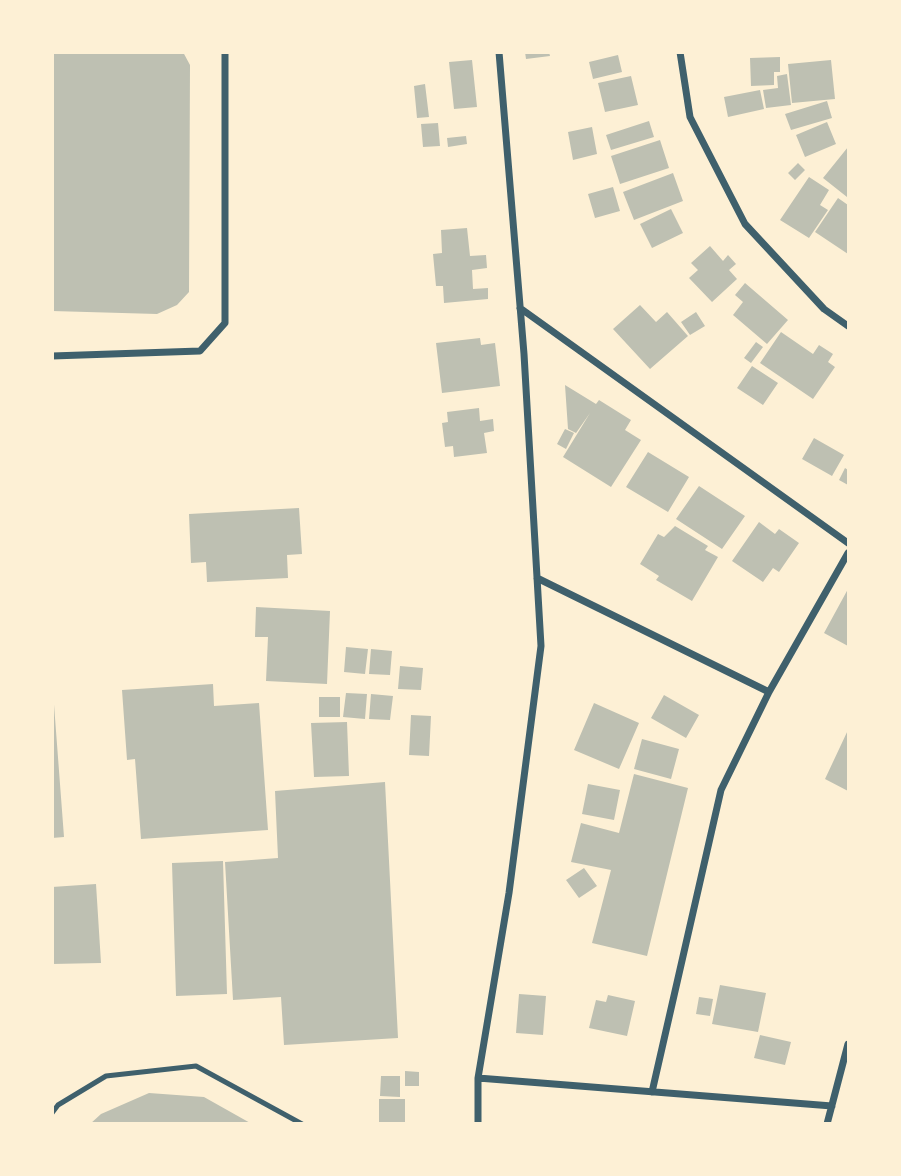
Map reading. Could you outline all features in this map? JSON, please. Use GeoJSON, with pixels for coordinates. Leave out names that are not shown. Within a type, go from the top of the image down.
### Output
{"type":"FeatureCollection","features":[{"type":"Feature","properties":{"kind":"street"},"geometry":{"type":"LineString","coordinates":[[52,356],[200,351],[225,323],[225,52]]}},
{"type":"Feature","properties":{"kind":"street"},"geometry":{"type":"LineString","coordinates":[[478,1124],[478,1078],[509,893],[541,646],[536,520],[499,52]]}},
{"type":"Feature","properties":{"kind":"street"},"geometry":{"type":"LineString","coordinates":[[680,52],[690,117],[745,224],[824,309],[849,326]]}},
{"type":"Feature","properties":{"kind":"street"},"geometry":{"type":"LineString","coordinates":[[520,308],[849,542]]}},
{"type":"Feature","properties":{"kind":"street"},"geometry":{"type":"LineString","coordinates":[[652,1092],[722,790],[769,691],[849,553]]}},
{"type":"Feature","properties":{"kind":"street"},"geometry":{"type":"LineString","coordinates":[[537,578],[769,691]]}},
{"type":"Feature","properties":{"kind":"street"},"geometry":{"type":"LineString","coordinates":[[827,1124],[849,1044]]}},
{"type":"Feature","properties":{"kind":"street"},"geometry":{"type":"LineString","coordinates":[[478,1078],[832,1106]]}},
{"type":"Feature","properties":{"kind":"lane"},"geometry":{"type":"LineString","coordinates":[[52,1112],[58,1105],[106,1076],[196,1066],[302,1124]]}},
{"type":"Feature","properties":{"kind":"building"},"geometry":{"type":"Polygon","coordinates":[[[52,52],[183,52],[190,65],[189,292],[177,305],[157,314],[52,311],[52,52]]]}},
{"type":"Feature","properties":{"kind":"building"},"geometry":{"type":"Polygon","coordinates":[[[525,52],[549,52],[550,56],[526,59],[525,52]]]}},
{"type":"Feature","properties":{"kind":"building"},"geometry":{"type":"Polygon","coordinates":[[[618,55],[622,72],[593,79],[589,62],[618,55]]]}},
{"type":"Feature","properties":{"kind":"building"},"geometry":{"type":"Polygon","coordinates":[[[780,57],[780,72],[774,72],[774,85],[751,86],[750,58],[780,57]]]}},
{"type":"Feature","properties":{"kind":"building"},"geometry":{"type":"Polygon","coordinates":[[[472,60],[477,107],[454,109],[449,62],[472,60]]]}},
{"type":"Feature","properties":{"kind":"building"},"geometry":{"type":"Polygon","coordinates":[[[831,60],[835,99],[792,103],[788,64],[831,60]]]}},
{"type":"Feature","properties":{"kind":"building"},"geometry":{"type":"Polygon","coordinates":[[[787,74],[791,105],[766,108],[763,90],[778,88],[777,76],[787,74]]]}},
{"type":"Feature","properties":{"kind":"building"},"geometry":{"type":"Polygon","coordinates":[[[631,76],[638,105],[605,112],[598,83],[631,76]]]}},
{"type":"Feature","properties":{"kind":"building"},"geometry":{"type":"Polygon","coordinates":[[[425,84],[429,117],[417,118],[414,86],[425,84]]]}},
{"type":"Feature","properties":{"kind":"building"},"geometry":{"type":"Polygon","coordinates":[[[760,90],[764,109],[728,117],[724,97],[760,90]]]}},
{"type":"Feature","properties":{"kind":"building"},"geometry":{"type":"Polygon","coordinates":[[[827,101],[832,118],[791,130],[785,114],[827,101]]]}},
{"type":"Feature","properties":{"kind":"building"},"geometry":{"type":"Polygon","coordinates":[[[649,121],[654,137],[611,150],[606,135],[649,121]]]}},
{"type":"Feature","properties":{"kind":"building"},"geometry":{"type":"Polygon","coordinates":[[[827,122],[836,144],[805,157],[796,135],[827,122]]]}},
{"type":"Feature","properties":{"kind":"building"},"geometry":{"type":"Polygon","coordinates":[[[438,123],[440,146],[423,147],[421,124],[438,123]]]}},
{"type":"Feature","properties":{"kind":"building"},"geometry":{"type":"Polygon","coordinates":[[[592,127],[597,154],[573,160],[568,132],[592,127]]]}},
{"type":"Feature","properties":{"kind":"building"},"geometry":{"type":"Polygon","coordinates":[[[466,136],[467,144],[448,147],[447,138],[466,136]]]}},
{"type":"Feature","properties":{"kind":"building"},"geometry":{"type":"Polygon","coordinates":[[[660,140],[669,168],[620,184],[611,156],[660,140]]]}},
{"type":"Feature","properties":{"kind":"building"},"geometry":{"type":"Polygon","coordinates":[[[848,147],[848,195],[847,197],[823,178],[848,147]]]}},
{"type":"Feature","properties":{"kind":"building"},"geometry":{"type":"Polygon","coordinates":[[[798,163],[805,170],[795,180],[788,173],[798,163]]]}},
{"type":"Feature","properties":{"kind":"building"},"geometry":{"type":"Polygon","coordinates":[[[673,173],[683,201],[634,220],[623,192],[673,173]]]}},
{"type":"Feature","properties":{"kind":"building"},"geometry":{"type":"Polygon","coordinates":[[[809,177],[829,190],[820,205],[828,210],[809,238],[780,220],[809,177]]]}},
{"type":"Feature","properties":{"kind":"building"},"geometry":{"type":"Polygon","coordinates":[[[613,187],[620,211],[595,218],[588,194],[613,187]]]}},
{"type":"Feature","properties":{"kind":"building"},"geometry":{"type":"Polygon","coordinates":[[[838,198],[848,205],[848,254],[815,232],[838,198]]]}},
{"type":"Feature","properties":{"kind":"building"},"geometry":{"type":"Polygon","coordinates":[[[671,209],[683,233],[652,248],[640,224],[671,209]]]}},
{"type":"Feature","properties":{"kind":"building"},"geometry":{"type":"Polygon","coordinates":[[[467,228],[470,256],[486,255],[487,268],[472,270],[473,289],[488,288],[488,299],[444,303],[443,286],[436,286],[433,254],[442,253],[441,230],[467,228]]]}},
{"type":"Feature","properties":{"kind":"building"},"geometry":{"type":"Polygon","coordinates":[[[710,246],[723,261],[728,255],[736,264],[729,270],[737,279],[712,302],[689,278],[698,270],[691,263],[710,246]]]}},
{"type":"Feature","properties":{"kind":"building"},"geometry":{"type":"Polygon","coordinates":[[[745,283],[788,320],[767,344],[733,315],[743,302],[735,295],[745,283]]]}},
{"type":"Feature","properties":{"kind":"building"},"geometry":{"type":"Polygon","coordinates":[[[640,305],[656,322],[667,312],[688,336],[650,369],[613,329],[640,305]]]}},
{"type":"Feature","properties":{"kind":"building"},"geometry":{"type":"Polygon","coordinates":[[[696,312],[705,326],[690,335],[681,322],[696,312]]]}},
{"type":"Feature","properties":{"kind":"building"},"geometry":{"type":"Polygon","coordinates":[[[781,332],[813,354],[819,345],[833,354],[828,362],[835,367],[813,399],[760,363],[781,332]]]}},
{"type":"Feature","properties":{"kind":"building"},"geometry":{"type":"Polygon","coordinates":[[[480,338],[481,345],[495,343],[500,386],[442,393],[436,343],[480,338]]]}},
{"type":"Feature","properties":{"kind":"building"},"geometry":{"type":"Polygon","coordinates":[[[756,342],[763,347],[751,363],[744,358],[756,342]]]}},
{"type":"Feature","properties":{"kind":"building"},"geometry":{"type":"Polygon","coordinates":[[[752,366],[778,383],[763,405],[737,388],[752,366]]]}},
{"type":"Feature","properties":{"kind":"building"},"geometry":{"type":"Polygon","coordinates":[[[565,385],[596,404],[599,400],[631,420],[625,430],[641,440],[611,487],[563,457],[590,413],[576,433],[568,429],[565,385]]]}},
{"type":"Feature","properties":{"kind":"building"},"geometry":{"type":"Polygon","coordinates":[[[479,408],[480,421],[493,419],[494,431],[484,433],[487,453],[454,457],[453,446],[445,447],[442,423],[448,422],[447,412],[479,408]]]}},
{"type":"Feature","properties":{"kind":"building"},"geometry":{"type":"Polygon","coordinates":[[[565,429],[574,433],[566,449],[557,444],[565,429]]]}},
{"type":"Feature","properties":{"kind":"building"},"geometry":{"type":"Polygon","coordinates":[[[814,438],[844,455],[832,476],[802,459],[814,438]]]}},
{"type":"Feature","properties":{"kind":"building"},"geometry":{"type":"Polygon","coordinates":[[[648,452],[689,477],[668,512],[626,487],[648,452]]]}},
{"type":"Feature","properties":{"kind":"building"},"geometry":{"type":"Polygon","coordinates":[[[845,468],[848,470],[848,485],[839,480],[845,468]]]}},
{"type":"Feature","properties":{"kind":"building"},"geometry":{"type":"Polygon","coordinates":[[[699,486],[745,516],[722,549],[676,519],[699,486]]]}},
{"type":"Feature","properties":{"kind":"building"},"geometry":{"type":"Polygon","coordinates":[[[299,508],[302,554],[287,555],[288,578],[207,582],[206,562],[191,563],[189,514],[299,508]]]}},
{"type":"Feature","properties":{"kind":"building"},"geometry":{"type":"Polygon","coordinates":[[[759,522],[775,534],[779,529],[799,543],[779,572],[773,568],[763,582],[732,561],[759,522]]]}},
{"type":"Feature","properties":{"kind":"building"},"geometry":{"type":"Polygon","coordinates":[[[675,526],[708,546],[705,550],[718,557],[692,601],[656,580],[659,576],[640,564],[658,534],[664,537],[675,526]]]}},
{"type":"Feature","properties":{"kind":"building"},"geometry":{"type":"Polygon","coordinates":[[[848,589],[848,646],[824,633],[848,589]]]}},
{"type":"Feature","properties":{"kind":"building"},"geometry":{"type":"Polygon","coordinates":[[[256,607],[330,611],[327,684],[266,681],[268,637],[255,637],[256,607]]]}},
{"type":"Feature","properties":{"kind":"building"},"geometry":{"type":"Polygon","coordinates":[[[346,647],[368,649],[365,674],[344,672],[346,647]]]}},
{"type":"Feature","properties":{"kind":"building"},"geometry":{"type":"Polygon","coordinates":[[[371,649],[392,651],[390,675],[369,674],[371,649]]]}},
{"type":"Feature","properties":{"kind":"building"},"geometry":{"type":"Polygon","coordinates":[[[400,666],[423,668],[421,690],[398,689],[400,666]]]}},
{"type":"Feature","properties":{"kind":"building"},"geometry":{"type":"Polygon","coordinates":[[[52,678],[64,837],[52,838],[52,678]]]}},
{"type":"Feature","properties":{"kind":"building"},"geometry":{"type":"Polygon","coordinates":[[[213,684],[214,706],[259,703],[268,830],[141,839],[135,759],[127,760],[122,690],[213,684]]]}},
{"type":"Feature","properties":{"kind":"building"},"geometry":{"type":"Polygon","coordinates":[[[346,693],[367,694],[365,719],[343,717],[346,693]]]}},
{"type":"Feature","properties":{"kind":"building"},"geometry":{"type":"Polygon","coordinates":[[[371,694],[393,696],[390,720],[369,719],[371,694]]]}},
{"type":"Feature","properties":{"kind":"building"},"geometry":{"type":"Polygon","coordinates":[[[664,695],[699,715],[686,738],[651,718],[664,695]]]}},
{"type":"Feature","properties":{"kind":"building"},"geometry":{"type":"Polygon","coordinates":[[[319,697],[340,697],[340,717],[319,717],[319,697]]]}},
{"type":"Feature","properties":{"kind":"building"},"geometry":{"type":"Polygon","coordinates":[[[594,703],[639,723],[619,769],[574,750],[594,703]]]}},
{"type":"Feature","properties":{"kind":"building"},"geometry":{"type":"Polygon","coordinates":[[[411,715],[431,716],[429,756],[409,755],[411,715]]]}},
{"type":"Feature","properties":{"kind":"building"},"geometry":{"type":"Polygon","coordinates":[[[347,722],[349,776],[314,777],[311,723],[347,722]]]}},
{"type":"Feature","properties":{"kind":"building"},"geometry":{"type":"Polygon","coordinates":[[[848,730],[848,791],[825,779],[848,730]]]}},
{"type":"Feature","properties":{"kind":"building"},"geometry":{"type":"Polygon","coordinates":[[[642,739],[679,749],[671,779],[634,769],[642,739]]]}},
{"type":"Feature","properties":{"kind":"building"},"geometry":{"type":"Polygon","coordinates":[[[634,774],[688,788],[647,956],[592,943],[611,870],[571,862],[581,823],[619,833],[634,774]]]}},
{"type":"Feature","properties":{"kind":"building"},"geometry":{"type":"Polygon","coordinates":[[[385,782],[398,1038],[284,1045],[281,997],[233,1000],[225,862],[278,858],[275,791],[385,782]]]}},
{"type":"Feature","properties":{"kind":"building"},"geometry":{"type":"Polygon","coordinates":[[[588,784],[620,790],[614,820],[582,814],[588,784]]]}},
{"type":"Feature","properties":{"kind":"building"},"geometry":{"type":"Polygon","coordinates":[[[223,861],[227,994],[176,996],[172,863],[223,861]]]}},
{"type":"Feature","properties":{"kind":"building"},"geometry":{"type":"Polygon","coordinates":[[[584,868],[597,886],[579,898],[566,880],[584,868]]]}},
{"type":"Feature","properties":{"kind":"building"},"geometry":{"type":"Polygon","coordinates":[[[96,884],[101,963],[52,964],[52,887],[96,884]]]}},
{"type":"Feature","properties":{"kind":"building"},"geometry":{"type":"Polygon","coordinates":[[[720,985],[766,993],[758,1032],[712,1024],[720,985]]]}},
{"type":"Feature","properties":{"kind":"building"},"geometry":{"type":"Polygon","coordinates":[[[519,994],[546,996],[543,1035],[516,1033],[519,994]]]}},
{"type":"Feature","properties":{"kind":"building"},"geometry":{"type":"Polygon","coordinates":[[[608,995],[635,1001],[627,1036],[589,1028],[596,1000],[606,1002],[608,995]]]}},
{"type":"Feature","properties":{"kind":"building"},"geometry":{"type":"Polygon","coordinates":[[[699,997],[713,999],[710,1016],[696,1014],[699,997]]]}},
{"type":"Feature","properties":{"kind":"building"},"geometry":{"type":"Polygon","coordinates":[[[760,1035],[791,1042],[785,1065],[754,1058],[760,1035]]]}},
{"type":"Feature","properties":{"kind":"building"},"geometry":{"type":"Polygon","coordinates":[[[405,1071],[419,1072],[419,1086],[405,1086],[405,1071]]]}},
{"type":"Feature","properties":{"kind":"building"},"geometry":{"type":"Polygon","coordinates":[[[381,1076],[400,1076],[400,1097],[380,1096],[381,1076]]]}},
{"type":"Feature","properties":{"kind":"building"},"geometry":{"type":"Polygon","coordinates":[[[149,1093],[204,1097],[252,1124],[90,1124],[101,1114],[149,1093]]]}},
{"type":"Feature","properties":{"kind":"building"},"geometry":{"type":"Polygon","coordinates":[[[379,1099],[405,1099],[405,1124],[379,1124],[379,1099]]]}}]}
